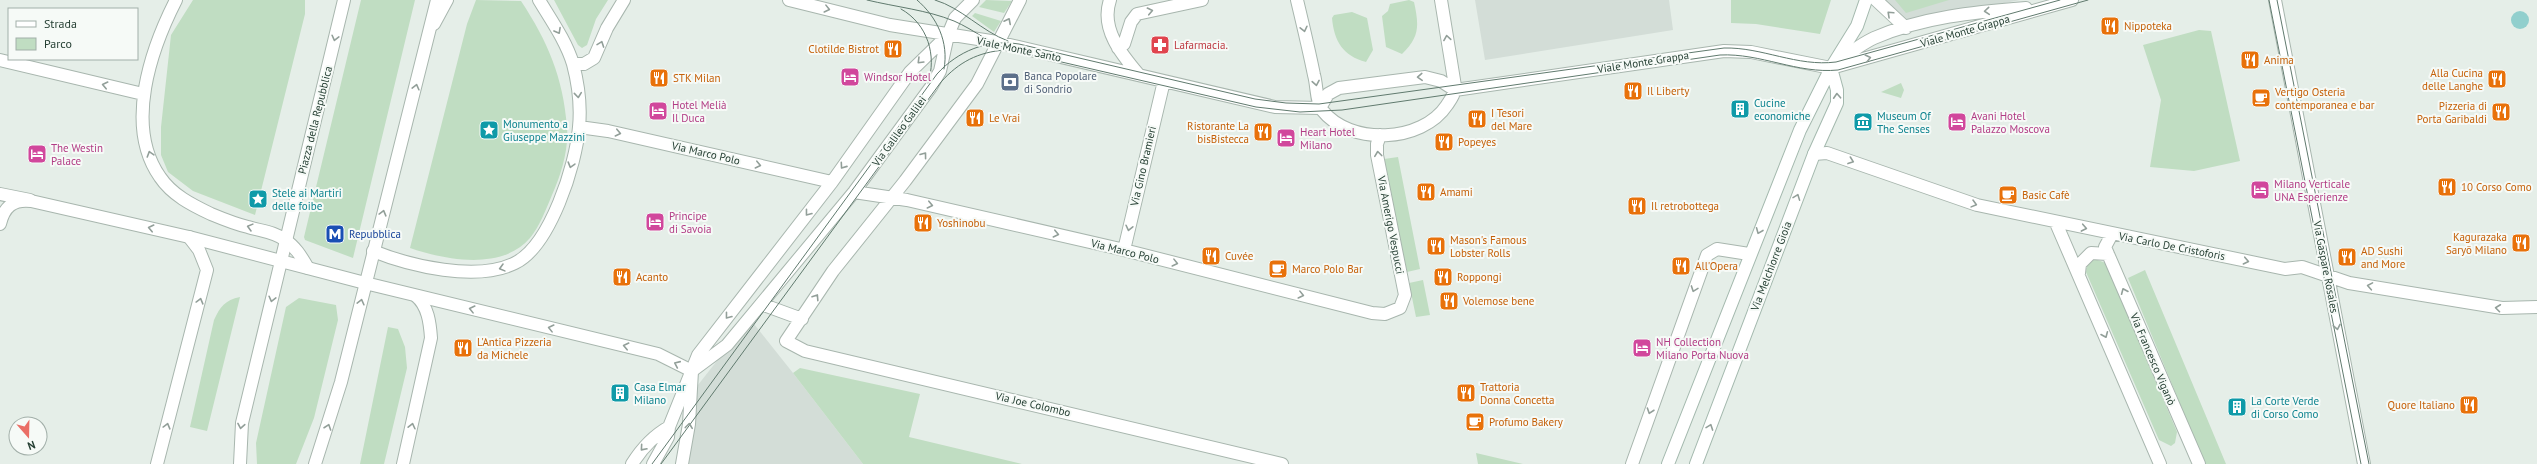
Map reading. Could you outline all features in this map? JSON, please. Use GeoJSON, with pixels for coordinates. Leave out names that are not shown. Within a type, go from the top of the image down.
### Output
{"type":"FeatureCollection","features":[{"type":"Feature","properties":{"kind":"street"},"geometry":{"type":"LineString","coordinates":[[176,0],[155,49],[143,94],[147,145],[157,172],[168,187],[184,199],[210,213],[237,224],[272,233],[286,240],[297,250],[308,268]]}},
{"type":"Feature","properties":{"kind":"street","name":"Piazza della Repubblica"},"geometry":{"type":"LineString","coordinates":[[240,464],[242,423],[344,0]]}},
{"type":"Feature","properties":{"kind":"street"},"geometry":{"type":"LineString","coordinates":[[315,464],[339,392],[373,251],[437,0]]}},
{"type":"Feature","properties":{"kind":"street"},"geometry":{"type":"LineString","coordinates":[[428,40],[438,14],[447,0]]}},
{"type":"Feature","properties":{"kind":"street"},"geometry":{"type":"LineString","coordinates":[[373,251],[414,264],[462,270],[495,269],[518,261],[534,247],[552,217],[567,178],[579,126],[578,98],[573,64],[560,36],[539,0]]}},
{"type":"Feature","properties":{"kind":"street"},"geometry":{"type":"LineString","coordinates":[[573,64],[584,64],[594,58],[607,28],[624,0]]}},
{"type":"Feature","properties":{"kind":"street","name":"Viale Monte Santo"},"geometry":{"type":"LineString","coordinates":[[789,0],[890,25],[997,42],[1249,101],[1281,107],[1320,108]]}},
{"type":"Feature","properties":{"kind":"street"},"geometry":{"type":"LineString","coordinates":[[653,464],[668,437],[669,427],[698,355],[832,182],[910,72],[948,35],[955,18],[973,0]]}},
{"type":"Feature","properties":{"kind":"street"},"geometry":{"type":"LineString","coordinates":[[761,304],[802,319],[833,271],[892,197],[977,84],[997,42],[1020,0]]}},
{"type":"Feature","properties":{"kind":"street"},"geometry":{"type":"LineString","coordinates":[[1110,0],[1108,22],[1118,48],[1128,65],[1140,76]]}},
{"type":"Feature","properties":{"kind":"street"},"geometry":{"type":"LineString","coordinates":[[1118,48],[1124,44],[1131,22],[1137,14],[1202,0]]}},
{"type":"Feature","properties":{"kind":"street"},"geometry":{"type":"LineString","coordinates":[[1297,0],[1320,108],[1343,126],[1380,135],[1408,132],[1429,122],[1444,108],[1455,90],[1441,0]]}},
{"type":"Feature","properties":{"kind":"street"},"geometry":{"type":"LineString","coordinates":[[1668,464],[1800,130],[1830,68],[1857,26],[1866,0]]}},
{"type":"Feature","properties":{"kind":"street","name":"Viale Monte Grappa"},"geometry":{"type":"LineString","coordinates":[[1876,0],[1906,28]]}},
{"type":"Feature","properties":{"kind":"street","name":"Viale Monte Grappa"},"geometry":{"type":"LineString","coordinates":[[1455,90],[1724,51],[1752,52],[1830,68],[2072,0]]}},
{"type":"Feature","properties":{"kind":"street","name":"Via Gaspare Rosales"},"geometry":{"type":"LineString","coordinates":[[2274,0],[2364,464]]}},
{"type":"Feature","properties":{"kind":"street","name":"Viale Monte Grappa"},"geometry":{"type":"LineString","coordinates":[[1830,68],[1869,41],[1906,28],[1956,14],[2054,5]]}},
{"type":"Feature","properties":{"kind":"street","name":"Via Galileo Galilei"},"geometry":{"type":"LineString","coordinates":[[692,371],[727,345],[854,192],[932,87],[940,71],[948,35]]}},
{"type":"Feature","properties":{"kind":"street"},"geometry":{"type":"LineString","coordinates":[[0,60],[143,94]]}},
{"type":"Feature","properties":{"kind":"street","name":"Via Melchiorre Gioia"},"geometry":{"type":"LineString","coordinates":[[1696,464],[1814,154],[1837,102],[1837,90],[1830,68]]}},
{"type":"Feature","properties":{"kind":"street"},"geometry":{"type":"LineString","coordinates":[[1320,108],[1328,94],[1339,88],[1419,77],[1431,77],[1455,90]]}},
{"type":"Feature","properties":{"kind":"street","name":"Via Gino Bramieri"},"geometry":{"type":"LineString","coordinates":[[1124,250],[1164,81]]}},
{"type":"Feature","properties":{"kind":"street","name":"Via Marco Polo"},"geometry":{"type":"LineString","coordinates":[[579,126],[608,131],[832,182]]}},
{"type":"Feature","properties":{"kind":"street","name":"Via Amerigo Vespucci"},"geometry":{"type":"LineString","coordinates":[[1380,135],[1377,144],[1377,155],[1405,295],[1400,308],[1394,312]]}},
{"type":"Feature","properties":{"kind":"street","name":"Via Carlo De Cristoforis"},"geometry":{"type":"LineString","coordinates":[[1814,154],[1827,153],[1959,200],[2056,223],[2285,268],[2302,267],[2349,283],[2502,308],[2537,307]]}},
{"type":"Feature","properties":{"kind":"street","name":"Via Marco Polo"},"geometry":{"type":"LineString","coordinates":[[854,192],[892,197],[1124,250],[1372,313],[1394,312]]}},
{"type":"Feature","properties":{"kind":"street"},"geometry":{"type":"LineString","coordinates":[[0,194],[189,237],[416,296],[658,354],[692,371]]}},
{"type":"Feature","properties":{"kind":"street"},"geometry":{"type":"LineString","coordinates":[[0,224],[4,211],[8,206],[21,200],[31,201]]}},
{"type":"Feature","properties":{"kind":"street"},"geometry":{"type":"LineString","coordinates":[[2056,223],[2079,273],[2160,464]]}},
{"type":"Feature","properties":{"kind":"street"},"geometry":{"type":"LineString","coordinates":[[2108,254],[2105,247],[2112,234]]}},
{"type":"Feature","properties":{"kind":"street"},"geometry":{"type":"LineString","coordinates":[[157,464],[207,270],[199,250],[189,237]]}},
{"type":"Feature","properties":{"kind":"street"},"geometry":{"type":"LineString","coordinates":[[1632,464],[1707,255],[1717,249],[1750,254]]}},
{"type":"Feature","properties":{"kind":"street"},"geometry":{"type":"LineString","coordinates":[[2079,273],[2080,264],[2087,256],[2098,252],[2108,254]]}},
{"type":"Feature","properties":{"kind":"street","name":"Via Francesco Viganò"},"geometry":{"type":"LineString","coordinates":[[2108,254],[2199,464]]}},
{"type":"Feature","properties":{"kind":"street"},"geometry":{"type":"LineString","coordinates":[[403,464],[430,338],[430,322],[425,309],[416,296]]}},
{"type":"Feature","properties":{"kind":"street","name":"Via Joe Colombo"},"geometry":{"type":"LineString","coordinates":[[802,319],[786,341],[805,351],[1282,464]]}},
{"type":"Feature","properties":{"kind":"street"},"geometry":{"type":"LineString","coordinates":[[682,464],[689,424],[692,371]]}},
{"type":"Feature","properties":{"kind":"street"},"geometry":{"type":"LineString","coordinates":[[632,464],[646,445],[669,427]]}},
{"type":"Feature","properties":{"kind":"shaded area"},"geometry":{"type":"Polygon","coordinates":[[[1475,0],[1669,0],[1673,30],[1485,60],[1475,0]]]}},
{"type":"Feature","properties":{"kind":"shaded area"},"geometry":{"type":"Polygon","coordinates":[[[1878,0],[2020,0],[1954,13],[1906,26],[1878,0]]]}},
{"type":"Feature","properties":{"kind":"shaded area"},"geometry":{"type":"Polygon","coordinates":[[[750,319],[863,464],[685,464],[694,390],[750,319]]]}},
{"type":"Feature","properties":{"kind":"green space"},"geometry":{"type":"Polygon","coordinates":[[[193,0],[305,0],[305,14],[255,215],[193,191],[168,172],[161,155],[161,127],[171,35],[193,0]]]}},
{"type":"Feature","properties":{"kind":"green space"},"geometry":{"type":"Polygon","coordinates":[[[361,0],[415,0],[353,258],[305,240],[304,237],[361,0]]]}},
{"type":"Feature","properties":{"kind":"green space"},"geometry":{"type":"Polygon","coordinates":[[[476,0],[521,1],[531,16],[553,61],[558,76],[565,109],[567,144],[564,162],[558,179],[537,228],[530,238],[518,248],[504,255],[489,259],[473,260],[440,256],[410,248],[467,24],[476,0]]]}},
{"type":"Feature","properties":{"kind":"green space"},"geometry":{"type":"Polygon","coordinates":[[[554,0],[608,0],[596,19],[587,45],[582,48],[578,45],[554,0]]]}},
{"type":"Feature","properties":{"kind":"green space"},"geometry":{"type":"Polygon","coordinates":[[[986,0],[1012,1],[1004,13],[979,7],[986,0]]]}},
{"type":"Feature","properties":{"kind":"green space"},"geometry":{"type":"Polygon","coordinates":[[[1409,0],[1414,2],[1417,17],[1417,30],[1412,42],[1402,54],[1386,47],[1382,16],[1388,11],[1390,4],[1409,0]]]}},
{"type":"Feature","properties":{"kind":"green space"},"geometry":{"type":"Polygon","coordinates":[[[1731,0],[1831,0],[1820,34],[1756,24],[1731,23],[1731,0]]]}},
{"type":"Feature","properties":{"kind":"green space"},"geometry":{"type":"Polygon","coordinates":[[[1895,0],[1949,0],[1906,13],[1895,0]]]}},
{"type":"Feature","properties":{"kind":"green space"},"geometry":{"type":"Polygon","coordinates":[[[1352,12],[1367,18],[1373,50],[1366,62],[1351,56],[1346,52],[1335,34],[1332,18],[1334,15],[1352,12]]]}},
{"type":"Feature","properties":{"kind":"green space"},"geometry":{"type":"Polygon","coordinates":[[[975,13],[1001,21],[994,32],[972,16],[975,13]]]}},
{"type":"Feature","properties":{"kind":"green space"},"geometry":{"type":"Polygon","coordinates":[[[2199,30],[2211,31],[2240,161],[2194,171],[2150,167],[2161,100],[2143,45],[2199,30]]]}},
{"type":"Feature","properties":{"kind":"green space"},"geometry":{"type":"Polygon","coordinates":[[[1901,83],[1904,90],[1901,98],[1881,92],[1901,83]]]}},
{"type":"Feature","properties":{"kind":"green space"},"geometry":{"type":"Polygon","coordinates":[[[1398,157],[1420,269],[1407,272],[1384,159],[1398,157]]]}},
{"type":"Feature","properties":{"kind":"green space"},"geometry":{"type":"Polygon","coordinates":[[[2095,259],[2106,263],[2177,432],[2175,443],[2171,446],[2159,440],[2086,272],[2087,264],[2095,259]]]}},
{"type":"Feature","properties":{"kind":"green space"},"geometry":{"type":"Polygon","coordinates":[[[2145,270],[2226,464],[2205,464],[2128,278],[2145,270]]]}},
{"type":"Feature","properties":{"kind":"green space"},"geometry":{"type":"Polygon","coordinates":[[[1423,280],[1430,315],[1416,317],[1409,283],[1423,280]]]}},
{"type":"Feature","properties":{"kind":"green space"},"geometry":{"type":"Polygon","coordinates":[[[240,297],[207,431],[190,427],[214,320],[218,311],[227,302],[240,297]]]}},
{"type":"Feature","properties":{"kind":"green space"},"geometry":{"type":"Polygon","coordinates":[[[299,298],[336,305],[338,320],[314,418],[296,464],[257,464],[256,443],[286,307],[299,298]]]}},
{"type":"Feature","properties":{"kind":"green space"},"geometry":{"type":"Polygon","coordinates":[[[388,327],[398,329],[405,347],[407,368],[384,464],[360,464],[388,327]]]}},
{"type":"Feature","properties":{"kind":"green space"},"geometry":{"type":"Polygon","coordinates":[[[800,368],[920,394],[909,437],[1022,464],[863,464],[793,373],[800,368]]]}},
{"type":"Feature","properties":{"kind":"green space"},"geometry":{"type":"Polygon","coordinates":[[[1476,453],[1523,464],[1478,464],[1476,453]]]}},
{"type":"Feature","properties":{"kind":"water"},"geometry":{"type":"Polygon","coordinates":[[[2516,11],[2524,11],[2529,16],[2527,27],[2524,29],[2516,29],[2511,24],[2511,16],[2516,11]]]}},
{"type":"Feature","properties":{"kind":"tram line"},"geometry":{"type":"LineString","coordinates":[[867,0],[944,17],[998,45],[1014,51],[1256,107],[1300,112],[1342,110],[1720,55],[1750,57],[1808,69],[1838,70],[2088,0]]}},
{"type":"Feature","properties":{"kind":"tram line"},"geometry":{"type":"LineString","coordinates":[[917,0],[936,22],[940,31],[945,49],[944,69]]}},
{"type":"Feature","properties":{"kind":"tram line"},"geometry":{"type":"LineString","coordinates":[[935,0],[954,8],[989,32],[1008,41]]}},
{"type":"Feature","properties":{"kind":"tram line"},"geometry":{"type":"LineString","coordinates":[[652,464],[937,74],[954,59],[974,48],[996,43],[1019,44],[1255,99],[1286,103],[1319,104],[1724,48],[1752,50],[1807,62],[1836,62],[2060,0]]}},
{"type":"Feature","properties":{"kind":"tram line"},"geometry":{"type":"LineString","coordinates":[[2269,0],[2361,464]]}},
{"type":"Feature","properties":{"kind":"tram line"},"geometry":{"type":"LineString","coordinates":[[2277,0],[2369,464]]}},
{"type":"Feature","properties":{"kind":"tram line"},"geometry":{"type":"LineString","coordinates":[[901,9],[918,23],[928,42],[931,52],[931,73],[928,83]]}},
{"type":"Feature","properties":{"kind":"tram line"},"geometry":{"type":"LineString","coordinates":[[661,464],[941,82],[955,69],[970,59],[986,53],[1005,50]]}},
{"type":"Feature","properties":{"kind":"place","name":"Nippoteka"},"geometry":{"type":"Point","coordinates":[2110,26]}},
{"type":"Feature","properties":{"kind":"place","name":"Lafarmacia."},"geometry":{"type":"Point","coordinates":[1160,45]}},
{"type":"Feature","properties":{"kind":"place","name":"Clotilde Bistrot"},"geometry":{"type":"Point","coordinates":[893,49]}},
{"type":"Feature","properties":{"kind":"place","name":"Anima"},"geometry":{"type":"Point","coordinates":[2250,60]}},
{"type":"Feature","properties":{"kind":"place","name":"Windsor Hotel"},"geometry":{"type":"Point","coordinates":[850,77]}},
{"type":"Feature","properties":{"kind":"place","name":"STK Milan"},"geometry":{"type":"Point","coordinates":[659,78]}},
{"type":"Feature","properties":{"kind":"place","name":"Alla Cucina delle Langhe"},"geometry":{"type":"Point","coordinates":[2497,79]}},
{"type":"Feature","properties":{"kind":"place","name":"Banca Popolare di Sondrio"},"geometry":{"type":"Point","coordinates":[1010,82]}},
{"type":"Feature","properties":{"kind":"place","name":"Il Liberty"},"geometry":{"type":"Point","coordinates":[1633,91]}},
{"type":"Feature","properties":{"kind":"place","name":"Vertigo Osteria contemporanea e bar"},"geometry":{"type":"Point","coordinates":[2261,98]}},
{"type":"Feature","properties":{"kind":"place","name":"Cucine economiche"},"geometry":{"type":"Point","coordinates":[1740,109]}},
{"type":"Feature","properties":{"kind":"place","name":"Hotel Melià Il Duca"},"geometry":{"type":"Point","coordinates":[658,111]}},
{"type":"Feature","properties":{"kind":"place","name":"Pizzeria di Porta Garibaldi"},"geometry":{"type":"Point","coordinates":[2501,112]}},
{"type":"Feature","properties":{"kind":"place","name":"Le Vrai"},"geometry":{"type":"Point","coordinates":[975,118]}},
{"type":"Feature","properties":{"kind":"place","name":"I Tesori del Mare"},"geometry":{"type":"Point","coordinates":[1477,119]}},
{"type":"Feature","properties":{"kind":"place","name":"Museum Of The Senses"},"geometry":{"type":"Point","coordinates":[1863,122]}},
{"type":"Feature","properties":{"kind":"place","name":"Avani Hotel Palazzo Moscova"},"geometry":{"type":"Point","coordinates":[1957,122]}},
{"type":"Feature","properties":{"kind":"place","name":"Monumento a Giuseppe Mazzini"},"geometry":{"type":"Point","coordinates":[489,130]}},
{"type":"Feature","properties":{"kind":"place","name":"Ristorante La bisBistecca"},"geometry":{"type":"Point","coordinates":[1263,132]}},
{"type":"Feature","properties":{"kind":"place","name":"Heart Hotel Milano"},"geometry":{"type":"Point","coordinates":[1286,138]}},
{"type":"Feature","properties":{"kind":"place","name":"Popeyes"},"geometry":{"type":"Point","coordinates":[1444,142]}},
{"type":"Feature","properties":{"kind":"place","name":"The Westin Palace"},"geometry":{"type":"Point","coordinates":[37,154]}},
{"type":"Feature","properties":{"kind":"place","name":"10 Corso Como"},"geometry":{"type":"Point","coordinates":[2447,187]}},
{"type":"Feature","properties":{"kind":"place","name":"Milano Verticale UNA Esperienze"},"geometry":{"type":"Point","coordinates":[2260,190]}},
{"type":"Feature","properties":{"kind":"place","name":"Amami"},"geometry":{"type":"Point","coordinates":[1426,192]}},
{"type":"Feature","properties":{"kind":"place","name":"Basic Cafè"},"geometry":{"type":"Point","coordinates":[2008,195]}},
{"type":"Feature","properties":{"kind":"place","name":"Stele ai Martiri delle foibe"},"geometry":{"type":"Point","coordinates":[258,199]}},
{"type":"Feature","properties":{"kind":"place","name":"Il retrobottega"},"geometry":{"type":"Point","coordinates":[1637,206]}},
{"type":"Feature","properties":{"kind":"place","name":"Principe di Savoia"},"geometry":{"type":"Point","coordinates":[655,222]}},
{"type":"Feature","properties":{"kind":"place","name":"Yoshinobu"},"geometry":{"type":"Point","coordinates":[923,223]}},
{"type":"Feature","properties":{"kind":"place","name":"Repubblica"},"geometry":{"type":"Point","coordinates":[335,234]}},
{"type":"Feature","properties":{"kind":"place","name":"Kagurazaka Saryō Milano"},"geometry":{"type":"Point","coordinates":[2521,243]}},
{"type":"Feature","properties":{"kind":"place","name":"Mason's Famous Lobster Rolls"},"geometry":{"type":"Point","coordinates":[1436,246]}},
{"type":"Feature","properties":{"kind":"place","name":"Cuvée"},"geometry":{"type":"Point","coordinates":[1211,256]}},
{"type":"Feature","properties":{"kind":"place","name":"AD Sushi and More"},"geometry":{"type":"Point","coordinates":[2347,257]}},
{"type":"Feature","properties":{"kind":"place","name":"All'Opera"},"geometry":{"type":"Point","coordinates":[1681,266]}},
{"type":"Feature","properties":{"kind":"place","name":"Marco Polo Bar"},"geometry":{"type":"Point","coordinates":[1278,269]}},
{"type":"Feature","properties":{"kind":"place","name":"Acanto"},"geometry":{"type":"Point","coordinates":[622,277]}},
{"type":"Feature","properties":{"kind":"place","name":"Roppongi"},"geometry":{"type":"Point","coordinates":[1443,277]}},
{"type":"Feature","properties":{"kind":"place","name":"Volemose bene"},"geometry":{"type":"Point","coordinates":[1449,301]}},
{"type":"Feature","properties":{"kind":"place","name":"L'Antica Pizzeria da Michele"},"geometry":{"type":"Point","coordinates":[463,348]}},
{"type":"Feature","properties":{"kind":"place","name":"NH Collection Milano Porta Nuova"},"geometry":{"type":"Point","coordinates":[1642,348]}},
{"type":"Feature","properties":{"kind":"place","name":"Casa Elmar Milano"},"geometry":{"type":"Point","coordinates":[620,393]}},
{"type":"Feature","properties":{"kind":"place","name":"Trattoria Donna Concetta"},"geometry":{"type":"Point","coordinates":[1466,393]}},
{"type":"Feature","properties":{"kind":"place","name":"Quore Italiano"},"geometry":{"type":"Point","coordinates":[2469,405]}},
{"type":"Feature","properties":{"kind":"place","name":"La Corte Verde di Corso Como"},"geometry":{"type":"Point","coordinates":[2237,407]}},
{"type":"Feature","properties":{"kind":"place","name":"Profumo Bakery"},"geometry":{"type":"Point","coordinates":[1475,422]}}]}
